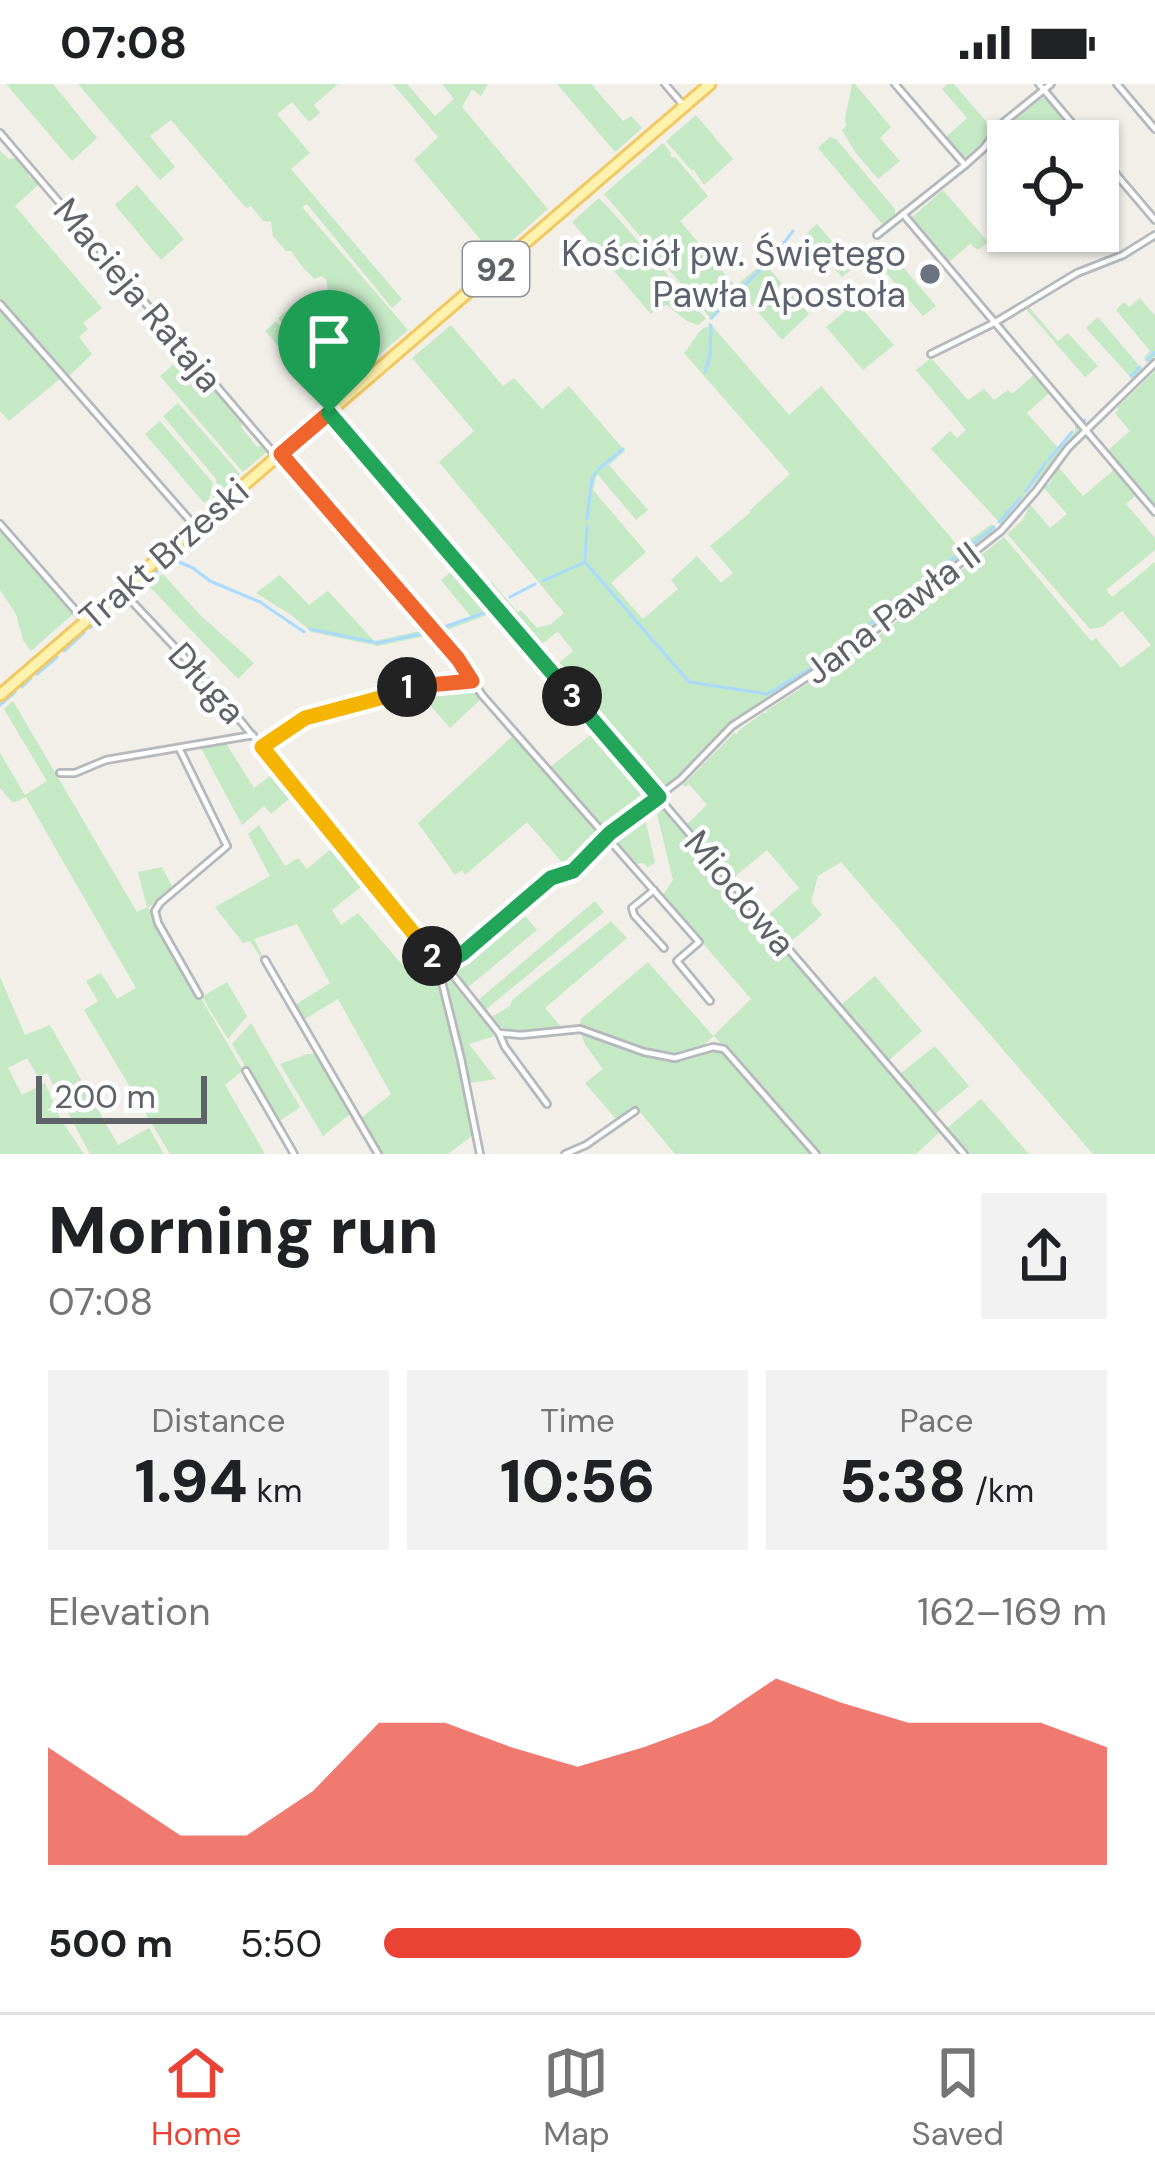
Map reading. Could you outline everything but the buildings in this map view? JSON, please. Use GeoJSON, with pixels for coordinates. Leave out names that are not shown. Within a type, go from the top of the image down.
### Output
{"type":"FeatureCollection","features":[{"type":"Feature","properties":{"kind":"main road","name":"Trakt Brzeski"},"geometry":{"type":"LineString","coordinates":[[0,695],[710,84]]}},
{"type":"Feature","properties":{"kind":"street"},"geometry":{"type":"LineString","coordinates":[[665,84],[684,106]]}},
{"type":"Feature","properties":{"kind":"street"},"geometry":{"type":"LineString","coordinates":[[895,84],[964,166]]}},
{"type":"Feature","properties":{"kind":"street"},"geometry":{"type":"LineString","coordinates":[[877,235],[964,166],[1041,87],[1051,84]]}},
{"type":"Feature","properties":{"kind":"street"},"geometry":{"type":"LineString","coordinates":[[1117,84],[1155,129]]}},
{"type":"Feature","properties":{"kind":"street"},"geometry":{"type":"LineString","coordinates":[[1041,87],[1070,120]]}},
{"type":"Feature","properties":{"kind":"street","name":"Macieja Rataja"},"geometry":{"type":"LineString","coordinates":[[0,133],[700,942],[677,961],[710,1001]]}},
{"type":"Feature","properties":{"kind":"street"},"geometry":{"type":"LineString","coordinates":[[1119,178],[1155,220]]}},
{"type":"Feature","properties":{"kind":"street"},"geometry":{"type":"LineString","coordinates":[[903,214],[1155,512]]}},
{"type":"Feature","properties":{"kind":"street"},"geometry":{"type":"LineString","coordinates":[[931,354],[1077,273],[1155,236]]}},
{"type":"Feature","properties":{"kind":"street"},"geometry":{"type":"LineString","coordinates":[[0,304],[196,526]]}},
{"type":"Feature","properties":{"kind":"street","name":"Jana Pawła II"},"geometry":{"type":"LineString","coordinates":[[441,966],[462,954],[551,878],[573,871],[732,727],[871,634],[1001,530],[1059,458],[1155,363]]}},
{"type":"Feature","properties":{"kind":"street","name":"Miodowa"},"geometry":{"type":"LineString","coordinates":[[329,413],[964,1154]]}},
{"type":"Feature","properties":{"kind":"street"},"geometry":{"type":"LineString","coordinates":[[0,524],[85,622]]}},
{"type":"Feature","properties":{"kind":"street","name":"Długa"},"geometry":{"type":"LineString","coordinates":[[121,590],[253,735],[441,966],[480,1154]]}},
{"type":"Feature","properties":{"kind":"street"},"geometry":{"type":"LineString","coordinates":[[262,747],[305,718],[406,687],[472,681]]}},
{"type":"Feature","properties":{"kind":"street"},"geometry":{"type":"LineString","coordinates":[[60,773],[75,773],[106,760],[253,735]]}},
{"type":"Feature","properties":{"kind":"street"},"geometry":{"type":"LineString","coordinates":[[179,748],[227,846],[155,911],[200,995]]}},
{"type":"Feature","properties":{"kind":"street"},"geometry":{"type":"LineString","coordinates":[[654,890],[632,908],[664,949]]}},
{"type":"Feature","properties":{"kind":"street"},"geometry":{"type":"LineString","coordinates":[[265,961],[378,1154]]}},
{"type":"Feature","properties":{"kind":"street"},"geometry":{"type":"LineString","coordinates":[[441,966],[499,1033],[547,1104]]}},
{"type":"Feature","properties":{"kind":"street"},"geometry":{"type":"LineString","coordinates":[[499,1033],[580,1029],[675,1058],[713,1047],[724,1049],[816,1154]]}},
{"type":"Feature","properties":{"kind":"street"},"geometry":{"type":"LineString","coordinates":[[246,1071],[294,1154]]}},
{"type":"Feature","properties":{"kind":"street"},"geometry":{"type":"LineString","coordinates":[[565,1154],[635,1111]]}},
{"type":"Feature","properties":{"kind":"street"},"geometry":{"type":"LineString","coordinates":[[586,1145],[594,1154]]}},
{"type":"Feature","properties":{"kind":"green space"},"geometry":{"type":"Polygon","coordinates":[[[6,84],[53,84],[97,138],[72,161],[6,84]]]}},
{"type":"Feature","properties":{"kind":"green space"},"geometry":{"type":"Polygon","coordinates":[[[78,84],[338,84],[314,105],[320,113],[309,122],[292,102],[277,114],[310,153],[291,169],[402,299],[392,308],[307,204],[302,207],[408,330],[376,353],[329,297],[326,279],[315,279],[286,251],[273,236],[271,222],[263,221],[251,206],[246,208],[171,120],[150,136],[175,167],[160,180],[78,84]]]}},
{"type":"Feature","properties":{"kind":"green space"},"geometry":{"type":"Polygon","coordinates":[[[393,84],[407,84],[435,116],[454,99],[442,84],[488,84],[481,96],[472,89],[462,107],[548,209],[494,256],[414,160],[438,137],[393,84]]]}},
{"type":"Feature","properties":{"kind":"green space"},"geometry":{"type":"Polygon","coordinates":[[[557,84],[591,84],[623,121],[631,116],[642,128],[615,152],[557,84]]]}},
{"type":"Feature","properties":{"kind":"green space"},"geometry":{"type":"Polygon","coordinates":[[[852,84],[891,127],[880,138],[900,161],[878,179],[842,130],[852,84]]]}},
{"type":"Feature","properties":{"kind":"green space"},"geometry":{"type":"Polygon","coordinates":[[[954,84],[987,122],[987,136],[969,157],[963,157],[945,138],[967,118],[942,89],[954,84]]]}},
{"type":"Feature","properties":{"kind":"green space"},"geometry":{"type":"Polygon","coordinates":[[[1048,98],[1066,120],[1014,120],[1048,98]]]}},
{"type":"Feature","properties":{"kind":"green space"},"geometry":{"type":"Polygon","coordinates":[[[696,115],[733,159],[704,185],[666,141],[696,115]]]}},
{"type":"Feature","properties":{"kind":"green space"},"geometry":{"type":"Polygon","coordinates":[[[830,137],[895,209],[895,216],[883,225],[818,148],[830,137]]]}},
{"type":"Feature","properties":{"kind":"green space"},"geometry":{"type":"Polygon","coordinates":[[[663,143],[708,196],[680,221],[735,286],[764,263],[809,314],[782,340],[739,290],[712,320],[604,194],[663,143]]]}},
{"type":"Feature","properties":{"kind":"green space"},"geometry":{"type":"Polygon","coordinates":[[[0,151],[15,158],[40,183],[15,206],[102,308],[83,323],[88,329],[79,337],[92,354],[68,377],[0,298],[0,151]]]}},
{"type":"Feature","properties":{"kind":"green space"},"geometry":{"type":"Polygon","coordinates":[[[137,185],[184,239],[161,260],[115,205],[137,185]]]}},
{"type":"Feature","properties":{"kind":"green space"},"geometry":{"type":"Polygon","coordinates":[[[943,190],[987,243],[978,250],[970,244],[949,262],[911,218],[943,190]]]}},
{"type":"Feature","properties":{"kind":"green space"},"geometry":{"type":"Polygon","coordinates":[[[599,198],[706,319],[698,325],[667,305],[651,314],[572,222],[599,198]]]}},
{"type":"Feature","properties":{"kind":"green space"},"geometry":{"type":"Polygon","coordinates":[[[817,224],[854,267],[842,277],[805,235],[817,224]]]}},
{"type":"Feature","properties":{"kind":"green space"},"geometry":{"type":"Polygon","coordinates":[[[896,259],[936,306],[923,316],[883,269],[896,259]]]}},
{"type":"Feature","properties":{"kind":"green space"},"geometry":{"type":"Polygon","coordinates":[[[1140,298],[1155,316],[1155,357],[1149,363],[1144,358],[1150,351],[1116,310],[1140,298]]]}},
{"type":"Feature","properties":{"kind":"green space"},"geometry":{"type":"Polygon","coordinates":[[[856,302],[894,345],[863,370],[826,327],[856,302]]]}},
{"type":"Feature","properties":{"kind":"green space"},"geometry":{"type":"Polygon","coordinates":[[[291,307],[352,379],[339,389],[278,318],[291,307]]]}},
{"type":"Feature","properties":{"kind":"green space"},"geometry":{"type":"Polygon","coordinates":[[[1025,308],[1058,341],[1068,333],[1098,366],[1085,377],[1025,308]]]}},
{"type":"Feature","properties":{"kind":"green space"},"geometry":{"type":"Polygon","coordinates":[[[0,309],[61,378],[9,421],[0,411],[0,309]]]}},
{"type":"Feature","properties":{"kind":"green space"},"geometry":{"type":"Polygon","coordinates":[[[1098,317],[1142,369],[1132,379],[1086,328],[1098,317]]]}},
{"type":"Feature","properties":{"kind":"green space"},"geometry":{"type":"Polygon","coordinates":[[[276,321],[337,392],[326,401],[265,331],[276,321]]]}},
{"type":"Feature","properties":{"kind":"green space"},"geometry":{"type":"Polygon","coordinates":[[[709,322],[789,415],[821,386],[959,547],[992,524],[997,530],[861,638],[728,726],[691,765],[658,790],[553,668],[573,651],[560,634],[537,648],[485,588],[492,582],[537,628],[564,613],[439,462],[474,431],[412,358],[451,325],[503,386],[514,378],[542,409],[569,386],[625,451],[609,465],[648,510],[636,520],[596,477],[593,490],[646,552],[611,583],[643,619],[678,589],[671,580],[697,556],[721,583],[733,573],[710,546],[790,474],[684,353],[709,322]]]}},
{"type":"Feature","properties":{"kind":"green space"},"geometry":{"type":"Polygon","coordinates":[[[186,354],[243,422],[241,427],[257,447],[267,452],[243,472],[160,376],[186,354]]]}},
{"type":"Feature","properties":{"kind":"green space"},"geometry":{"type":"Polygon","coordinates":[[[931,358],[968,400],[984,389],[994,400],[1008,390],[1012,394],[1034,375],[1049,393],[1027,413],[1059,449],[1075,432],[1075,424],[1080,429],[1001,524],[931,449],[950,431],[957,438],[966,430],[916,370],[931,358]]]}},
{"type":"Feature","properties":{"kind":"green space"},"geometry":{"type":"Polygon","coordinates":[[[1155,371],[1155,506],[1107,451],[1130,431],[1115,413],[1117,408],[1155,371]]]}},
{"type":"Feature","properties":{"kind":"green space"},"geometry":{"type":"Polygon","coordinates":[[[178,403],[240,474],[212,499],[216,479],[163,416],[178,403]]]}},
{"type":"Feature","properties":{"kind":"green space"},"geometry":{"type":"Polygon","coordinates":[[[160,421],[213,483],[204,503],[145,434],[160,421]]]}},
{"type":"Feature","properties":{"kind":"green space"},"geometry":{"type":"Polygon","coordinates":[[[1060,465],[1083,496],[1114,470],[1136,495],[1126,504],[1155,538],[1155,550],[1106,590],[1112,597],[1155,562],[1155,1154],[1093,1154],[841,862],[818,876],[811,902],[822,915],[788,944],[766,917],[799,888],[767,850],[733,878],[687,824],[707,805],[689,784],[683,785],[734,733],[867,645],[1004,537],[1091,641],[1096,638],[1121,668],[1151,645],[1122,611],[1102,627],[1090,629],[1007,534],[1023,520],[1030,504],[1050,528],[1067,514],[1044,488],[1060,465]]]}},
{"type":"Feature","properties":{"kind":"green space"},"geometry":{"type":"Polygon","coordinates":[[[0,529],[73,614],[31,651],[0,590],[0,529]]]}},
{"type":"Feature","properties":{"kind":"green space"},"geometry":{"type":"Polygon","coordinates":[[[457,567],[495,612],[439,633],[435,628],[471,617],[441,580],[457,567]]]}},
{"type":"Feature","properties":{"kind":"green space"},"geometry":{"type":"Polygon","coordinates":[[[163,574],[254,663],[238,679],[148,585],[163,574]]]}},
{"type":"Feature","properties":{"kind":"green space"},"geometry":{"type":"Polygon","coordinates":[[[280,575],[309,605],[328,591],[374,641],[430,629],[434,634],[378,646],[312,632],[256,593],[280,575]]]}},
{"type":"Feature","properties":{"kind":"green space"},"geometry":{"type":"Polygon","coordinates":[[[470,688],[481,699],[450,728],[418,691],[470,688]]]}},
{"type":"Feature","properties":{"kind":"green space"},"geometry":{"type":"Polygon","coordinates":[[[13,701],[137,912],[147,907],[138,872],[162,867],[173,888],[148,908],[243,1070],[225,1085],[265,1154],[170,1154],[84,1010],[98,1001],[86,981],[101,973],[117,999],[136,988],[26,797],[13,803],[0,788],[0,753],[25,795],[47,781],[4,709],[13,701]]]}},
{"type":"Feature","properties":{"kind":"green space"},"geometry":{"type":"Polygon","coordinates":[[[597,730],[631,770],[645,806],[615,826],[604,827],[550,767],[597,730]]]}},
{"type":"Feature","properties":{"kind":"green space"},"geometry":{"type":"Polygon","coordinates":[[[514,735],[603,837],[567,868],[527,822],[465,875],[462,870],[455,875],[418,823],[514,735]]]}},
{"type":"Feature","properties":{"kind":"green space"},"geometry":{"type":"Polygon","coordinates":[[[226,743],[254,788],[277,771],[296,793],[271,814],[264,806],[242,825],[201,748],[226,743]]]}},
{"type":"Feature","properties":{"kind":"green space"},"geometry":{"type":"Polygon","coordinates":[[[665,809],[940,1132],[916,1154],[818,1154],[714,1036],[682,1055],[686,1060],[723,1051],[812,1154],[675,1154],[635,1106],[616,1119],[585,1083],[603,1069],[582,1037],[586,1028],[579,1027],[581,1019],[648,962],[713,1036],[751,999],[662,896],[673,880],[656,810],[665,809]]]}},
{"type":"Feature","properties":{"kind":"green space"},"geometry":{"type":"Polygon","coordinates":[[[645,818],[655,863],[648,867],[636,864],[617,843],[618,835],[645,818]]]}},
{"type":"Feature","properties":{"kind":"green space"},"geometry":{"type":"Polygon","coordinates":[[[259,825],[285,866],[298,858],[307,869],[337,844],[367,882],[332,910],[341,925],[358,913],[404,967],[422,953],[433,967],[450,1021],[473,1135],[448,1154],[382,1154],[361,1118],[391,1094],[338,999],[303,1020],[295,1005],[330,983],[297,924],[254,939],[261,958],[215,907],[270,876],[248,834],[259,825]]]}},
{"type":"Feature","properties":{"kind":"green space"},"geometry":{"type":"Polygon","coordinates":[[[595,901],[604,912],[484,1011],[476,1002],[595,901]]]}},
{"type":"Feature","properties":{"kind":"green space"},"geometry":{"type":"Polygon","coordinates":[[[519,909],[537,930],[466,989],[453,973],[453,965],[519,909]]]}},
{"type":"Feature","properties":{"kind":"green space"},"geometry":{"type":"Polygon","coordinates":[[[611,921],[627,938],[545,1008],[563,1029],[514,1031],[490,1018],[510,1006],[611,921]]]}},
{"type":"Feature","properties":{"kind":"green space"},"geometry":{"type":"Polygon","coordinates":[[[445,973],[495,1036],[469,1044],[496,1079],[469,1083],[445,973]]]}},
{"type":"Feature","properties":{"kind":"green space"},"geometry":{"type":"Polygon","coordinates":[[[875,976],[922,1031],[888,1061],[841,1005],[875,976]]]}},
{"type":"Feature","properties":{"kind":"green space"},"geometry":{"type":"Polygon","coordinates":[[[0,977],[25,1035],[50,1025],[118,1145],[149,1128],[164,1154],[90,1154],[47,1073],[38,1077],[27,1058],[8,1068],[22,1095],[45,1083],[60,1118],[84,1154],[0,1154],[0,977]]]}},
{"type":"Feature","properties":{"kind":"green space"},"geometry":{"type":"Polygon","coordinates":[[[227,982],[247,1016],[228,1039],[202,997],[227,982]]]}},
{"type":"Feature","properties":{"kind":"green space"},"geometry":{"type":"Polygon","coordinates":[[[251,1023],[300,1107],[278,1122],[232,1044],[251,1023]]]}},
{"type":"Feature","properties":{"kind":"green space"},"geometry":{"type":"Polygon","coordinates":[[[935,1046],[969,1086],[935,1114],[900,1074],[935,1046]]]}},
{"type":"Feature","properties":{"kind":"green space"},"geometry":{"type":"Polygon","coordinates":[[[317,1054],[351,1113],[323,1136],[280,1064],[317,1054]]]}},
{"type":"Feature","properties":{"kind":"green space"},"geometry":{"type":"Polygon","coordinates":[[[981,1099],[1029,1154],[970,1154],[947,1128],[981,1099]]]}},
{"type":"Feature","properties":{"kind":"waterway"},"geometry":{"type":"LineString","coordinates":[[771,260],[793,231]]}},
{"type":"Feature","properties":{"kind":"waterway"},"geometry":{"type":"LineString","coordinates":[[711,318],[764,266]]}},
{"type":"Feature","properties":{"kind":"waterway"},"geometry":{"type":"LineString","coordinates":[[705,372],[711,325]]}},
{"type":"Feature","properties":{"kind":"waterway"},"geometry":{"type":"LineString","coordinates":[[1147,360],[1155,352]]}},
{"type":"Feature","properties":{"kind":"waterway"},"geometry":{"type":"LineString","coordinates":[[1131,376],[1140,367]]}},
{"type":"Feature","properties":{"kind":"waterway"},"geometry":{"type":"LineString","coordinates":[[1049,459],[1072,432]]}},
{"type":"Feature","properties":{"kind":"waterway"},"geometry":{"type":"LineString","coordinates":[[599,469],[623,449]]}},
{"type":"Feature","properties":{"kind":"waterway"},"geometry":{"type":"LineString","coordinates":[[1026,491],[1046,462]]}},
{"type":"Feature","properties":{"kind":"waterway"},"geometry":{"type":"LineString","coordinates":[[587,519],[596,472]]}},
{"type":"Feature","properties":{"kind":"waterway"},"geometry":{"type":"LineString","coordinates":[[999,522],[1020,498]]}},
{"type":"Feature","properties":{"kind":"waterway"},"geometry":{"type":"LineString","coordinates":[[585,560],[587,526]]}},
{"type":"Feature","properties":{"kind":"waterway"},"geometry":{"type":"LineString","coordinates":[[933,574],[994,527]]}},
{"type":"Feature","properties":{"kind":"waterway"},"geometry":{"type":"LineString","coordinates":[[164,565],[171,559]]}},
{"type":"Feature","properties":{"kind":"waterway"},"geometry":{"type":"LineString","coordinates":[[179,562],[260,602],[304,632]]}},
{"type":"Feature","properties":{"kind":"waterway"},"geometry":{"type":"LineString","coordinates":[[543,581],[585,562],[689,682],[767,694],[811,668]]}},
{"type":"Feature","properties":{"kind":"waterway"},"geometry":{"type":"LineString","coordinates":[[130,594],[157,571]]}},
{"type":"Feature","properties":{"kind":"waterway"},"geometry":{"type":"LineString","coordinates":[[893,605],[925,580]]}},
{"type":"Feature","properties":{"kind":"waterway"},"geometry":{"type":"LineString","coordinates":[[510,597],[535,584]]}},
{"type":"Feature","properties":{"kind":"waterway"},"geometry":{"type":"LineString","coordinates":[[500,604],[505,600]]}},
{"type":"Feature","properties":{"kind":"waterway"},"geometry":{"type":"LineString","coordinates":[[114,607],[122,601]]}},
{"type":"Feature","properties":{"kind":"waterway"},"geometry":{"type":"LineString","coordinates":[[439,629],[492,610]]}},
{"type":"Feature","properties":{"kind":"waterway"},"geometry":{"type":"LineString","coordinates":[[879,616],[887,610]]}},
{"type":"Feature","properties":{"kind":"waterway"},"geometry":{"type":"LineString","coordinates":[[103,617],[110,611]]}},
{"type":"Feature","properties":{"kind":"waterway"},"geometry":{"type":"LineString","coordinates":[[90,628],[99,620]]}},
{"type":"Feature","properties":{"kind":"waterway"},"geometry":{"type":"LineString","coordinates":[[818,663],[875,620]]}},
{"type":"Feature","properties":{"kind":"waterway"},"geometry":{"type":"LineString","coordinates":[[310,629],[378,643],[430,632]]}},
{"type":"Feature","properties":{"kind":"waterway"},"geometry":{"type":"LineString","coordinates":[[64,651],[84,633]]}},
{"type":"Feature","properties":{"kind":"waterway"},"geometry":{"type":"LineString","coordinates":[[37,674],[57,657]]}},
{"type":"Feature","properties":{"kind":"waterway"},"geometry":{"type":"LineString","coordinates":[[22,687],[31,678]]}},
{"type":"Feature","properties":{"kind":"waterway"},"geometry":{"type":"LineString","coordinates":[[0,705],[15,692]]}},
{"type":"Feature","properties":{"kind":"place","name":"Kościół pw. Świętego Pawła Apostoła"},"geometry":{"type":"Point","coordinates":[930,274]}},
{"type":"Feature","properties":{"kind":"route"},"geometry":{"type":"LineString","coordinates":[[329,413],[659,797],[610,833],[573,871],[551,878],[462,954],[439,967],[262,747],[305,718],[406,687],[472,681],[281,454],[329,413]]}}]}
